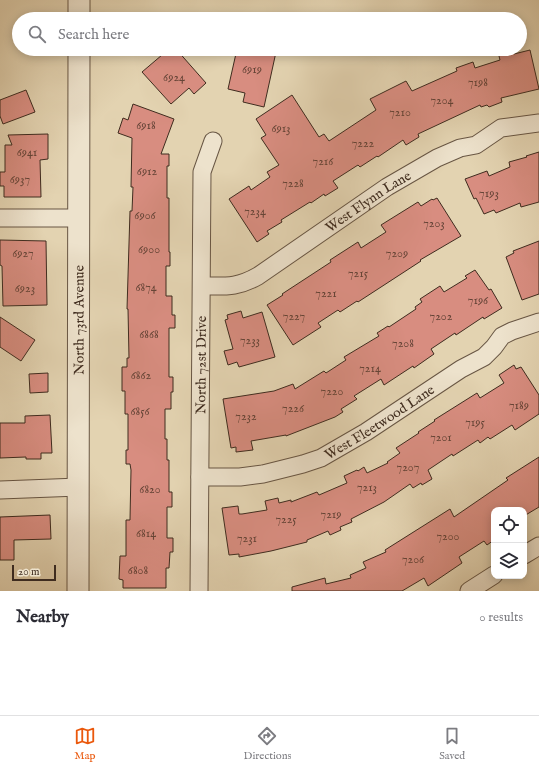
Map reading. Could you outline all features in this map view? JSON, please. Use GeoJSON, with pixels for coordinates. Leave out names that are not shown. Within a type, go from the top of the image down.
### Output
{"type":"FeatureCollection","features":[{"type":"Feature","properties":{"kind":"street"},"geometry":{"type":"LineString","coordinates":[[79,0],[79,12]]}},
{"type":"Feature","properties":{"kind":"street","name":"North 73rd Avenue"},"geometry":{"type":"LineString","coordinates":[[78,591],[79,56]]}},
{"type":"Feature","properties":{"kind":"street","name":"West Flynn Lane"},"geometry":{"type":"LineString","coordinates":[[202,286],[232,286],[246,283],[387,187],[430,162],[460,148],[476,145],[501,128],[539,123]]}},
{"type":"Feature","properties":{"kind":"street","name":"North 72st Drive"},"geometry":{"type":"LineString","coordinates":[[199,591],[202,172],[214,141]]}},
{"type":"Feature","properties":{"kind":"street"},"geometry":{"type":"LineString","coordinates":[[0,218],[79,218]]}},
{"type":"Feature","properties":{"kind":"street","name":"West Fleetwood Lane"},"geometry":{"type":"LineString","coordinates":[[200,477],[240,477],[263,474],[321,458],[366,432],[461,369],[484,357],[502,336],[539,322]]}},
{"type":"Feature","properties":{"kind":"street"},"geometry":{"type":"LineString","coordinates":[[0,490],[79,487]]}},
{"type":"Feature","properties":{"kind":"street"},"geometry":{"type":"LineString","coordinates":[[527,553],[539,546]]}},
{"type":"Feature","properties":{"kind":"street"},"geometry":{"type":"LineString","coordinates":[[469,591],[491,577]]}},
{"type":"Feature","properties":{"kind":"building"},"geometry":{"type":"Polygon","coordinates":[[[530,50],[539,89],[501,98],[502,102],[489,107],[487,105],[481,107],[480,105],[418,134],[419,137],[406,145],[403,140],[378,157],[377,156],[360,167],[358,165],[333,181],[338,188],[325,196],[324,194],[281,220],[282,222],[267,231],[269,234],[257,242],[229,199],[249,186],[251,190],[270,177],[267,172],[279,165],[261,138],[266,135],[256,119],[292,95],[319,137],[324,134],[329,141],[376,110],[370,99],[406,81],[412,91],[457,71],[456,68],[473,62],[475,68],[500,60],[499,56],[527,56],[527,51],[530,50]]]}},
{"type":"Feature","properties":{"kind":"building"},"geometry":{"type":"Polygon","coordinates":[[[161,56],[182,56],[206,83],[194,94],[189,88],[171,104],[142,72],[161,56]]]}},
{"type":"Feature","properties":{"kind":"building"},"geometry":{"type":"Polygon","coordinates":[[[235,56],[275,56],[264,107],[243,102],[245,93],[228,89],[235,56]]]}},
{"type":"Feature","properties":{"kind":"building"},"geometry":{"type":"Polygon","coordinates":[[[26,90],[35,112],[3,124],[0,116],[0,100],[26,90]]]}},
{"type":"Feature","properties":{"kind":"building"},"geometry":{"type":"Polygon","coordinates":[[[133,104],[174,119],[161,154],[169,154],[169,166],[167,166],[167,198],[169,198],[170,266],[166,266],[166,296],[172,296],[172,315],[175,315],[175,328],[169,328],[169,377],[173,377],[173,392],[171,392],[171,409],[165,409],[165,439],[167,439],[167,460],[169,460],[169,492],[172,492],[172,507],[167,507],[167,538],[173,538],[173,552],[170,552],[169,568],[166,568],[166,588],[123,588],[123,580],[119,579],[120,556],[126,556],[126,520],[130,520],[131,470],[130,464],[126,464],[126,450],[128,450],[128,414],[125,414],[125,391],[122,391],[122,367],[127,367],[127,358],[129,358],[127,309],[130,211],[132,211],[133,187],[131,187],[132,138],[118,133],[123,118],[128,120],[133,104]]]}},
{"type":"Feature","properties":{"kind":"building"},"geometry":{"type":"Polygon","coordinates":[[[48,134],[48,159],[40,160],[41,197],[4,197],[4,186],[0,186],[0,172],[5,172],[5,145],[12,145],[8,135],[48,134]]]}},
{"type":"Feature","properties":{"kind":"building"},"geometry":{"type":"Polygon","coordinates":[[[539,152],[539,202],[521,207],[520,203],[496,213],[494,210],[484,214],[476,198],[474,199],[465,179],[487,171],[489,176],[510,167],[509,162],[539,152]]]}},
{"type":"Feature","properties":{"kind":"building"},"geometry":{"type":"Polygon","coordinates":[[[437,198],[461,236],[420,260],[421,261],[358,302],[357,301],[340,312],[338,310],[318,323],[321,327],[293,345],[267,305],[358,242],[361,248],[386,232],[381,225],[418,202],[421,206],[432,199],[437,198]]]}},
{"type":"Feature","properties":{"kind":"building"},"geometry":{"type":"Polygon","coordinates":[[[0,240],[46,241],[47,305],[3,306],[0,240]]]}},
{"type":"Feature","properties":{"kind":"building"},"geometry":{"type":"Polygon","coordinates":[[[539,241],[539,294],[522,300],[506,257],[514,253],[513,251],[539,241]]]}},
{"type":"Feature","properties":{"kind":"building"},"geometry":{"type":"Polygon","coordinates":[[[475,270],[489,290],[491,289],[502,308],[484,319],[483,317],[456,335],[455,333],[431,349],[434,354],[414,368],[413,366],[384,385],[381,379],[354,396],[357,399],[341,409],[343,412],[335,417],[286,436],[251,441],[253,450],[236,452],[236,447],[231,448],[223,399],[274,391],[293,384],[295,389],[324,371],[326,373],[346,360],[344,357],[379,336],[377,333],[416,309],[415,307],[422,302],[420,299],[440,286],[444,292],[467,278],[465,276],[475,270]]]}},
{"type":"Feature","properties":{"kind":"building"},"geometry":{"type":"Polygon","coordinates":[[[241,311],[243,318],[262,312],[275,357],[239,367],[237,362],[228,365],[224,351],[233,349],[225,320],[228,319],[227,315],[241,311]]]}},
{"type":"Feature","properties":{"kind":"building"},"geometry":{"type":"Polygon","coordinates":[[[0,317],[35,340],[21,361],[0,347],[0,317]]]}},
{"type":"Feature","properties":{"kind":"building"},"geometry":{"type":"Polygon","coordinates":[[[514,365],[516,369],[521,367],[539,395],[539,414],[515,430],[512,425],[490,439],[488,437],[480,443],[478,440],[453,456],[452,454],[428,470],[432,479],[413,488],[410,484],[384,502],[351,519],[352,522],[340,527],[341,530],[330,535],[328,531],[307,540],[307,542],[271,551],[239,557],[239,554],[229,555],[222,508],[238,506],[239,514],[267,510],[265,501],[278,498],[279,503],[291,500],[291,502],[317,492],[319,495],[347,483],[344,476],[364,467],[367,473],[388,463],[387,462],[400,453],[396,448],[419,433],[418,432],[435,421],[434,420],[477,393],[480,398],[504,383],[499,375],[514,365]]]}},
{"type":"Feature","properties":{"kind":"building"},"geometry":{"type":"Polygon","coordinates":[[[48,373],[48,392],[30,393],[29,374],[48,373]]]}},
{"type":"Feature","properties":{"kind":"building"},"geometry":{"type":"Polygon","coordinates":[[[50,415],[52,453],[41,453],[41,459],[26,459],[26,457],[0,458],[0,423],[25,423],[25,416],[50,415]]]}},
{"type":"Feature","properties":{"kind":"building"},"geometry":{"type":"Polygon","coordinates":[[[539,457],[539,507],[527,514],[527,507],[491,507],[491,542],[487,545],[484,541],[459,557],[462,563],[428,586],[424,578],[402,591],[292,591],[292,587],[325,578],[326,584],[351,578],[350,575],[366,568],[363,562],[386,552],[385,550],[450,509],[454,517],[508,480],[506,478],[539,457]]]}},
{"type":"Feature","properties":{"kind":"building"},"geometry":{"type":"Polygon","coordinates":[[[50,515],[51,539],[14,540],[14,560],[0,560],[0,517],[50,515]]]}}]}
